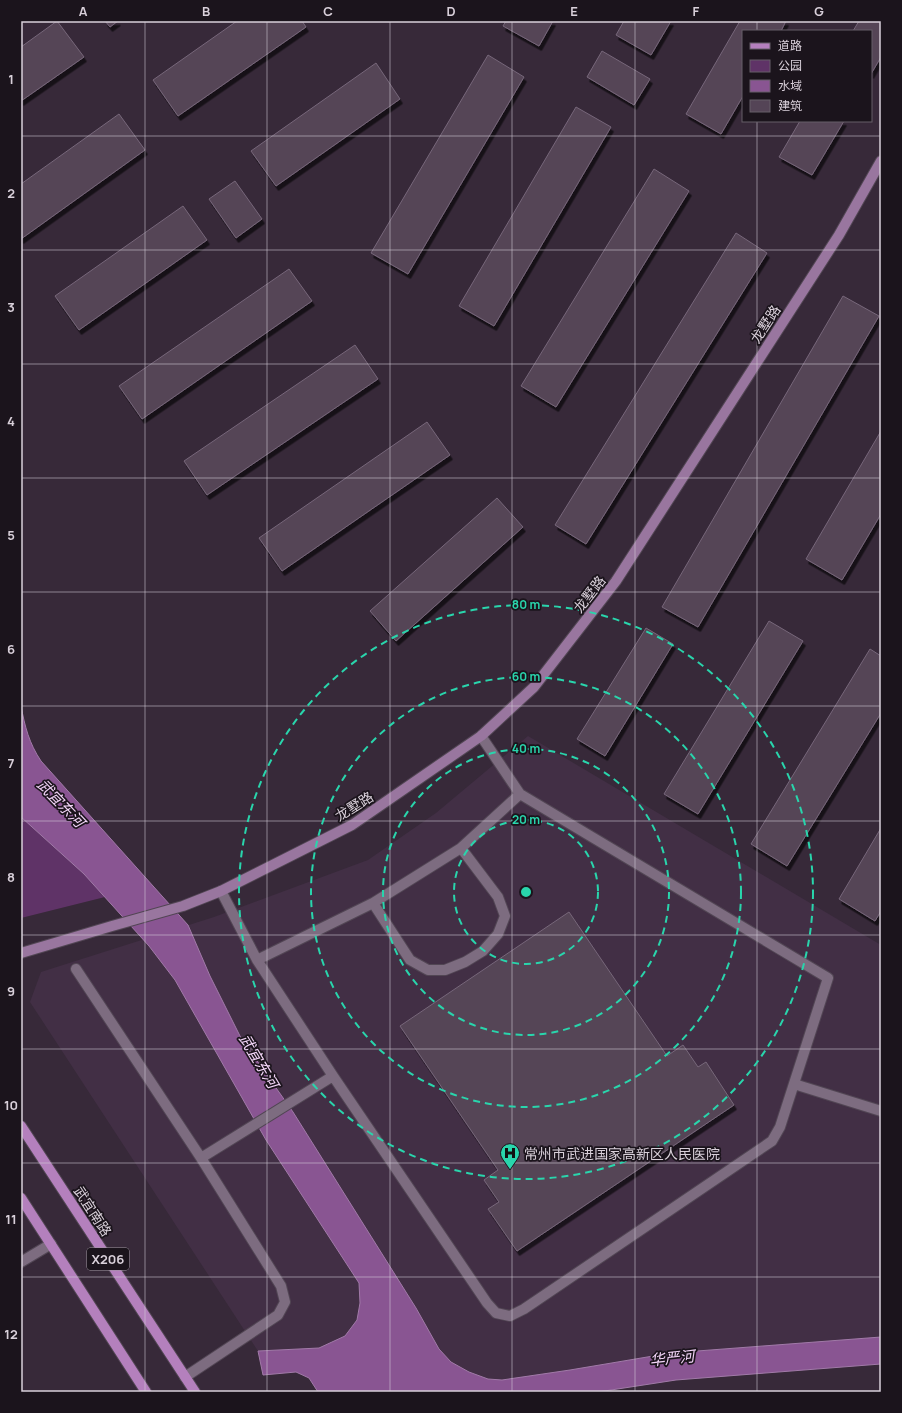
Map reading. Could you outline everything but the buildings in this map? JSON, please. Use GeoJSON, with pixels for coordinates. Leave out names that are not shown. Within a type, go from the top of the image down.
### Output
{"type":"FeatureCollection","features":[{"type":"Feature","properties":{"kind":"main road","name":"武宜南路"},"geometry":{"type":"LineString","coordinates":[[21,1126],[195,1392]]}},
{"type":"Feature","properties":{"kind":"main road","name":"X206"},"geometry":{"type":"LineString","coordinates":[[21,1198],[146,1392]]}},
{"type":"Feature","properties":{"kind":"street","name":"龙墅路"},"geometry":{"type":"LineString","coordinates":[[21,954],[183,906],[221,891],[352,825],[481,736],[534,687],[616,581],[839,235],[881,161]]}},
{"type":"Feature","properties":{"kind":"lane"},"geometry":{"type":"LineString","coordinates":[[221,891],[257,960],[333,1076],[487,1303],[496,1313],[510,1316],[524,1309],[772,1141],[780,1127],[828,978],[520,794],[481,736]]}},
{"type":"Feature","properties":{"kind":"lane"},"geometry":{"type":"LineString","coordinates":[[257,960],[373,903],[461,848],[520,794]]}},
{"type":"Feature","properties":{"kind":"lane"},"geometry":{"type":"LineString","coordinates":[[373,903],[410,960],[428,970],[445,970],[466,962],[483,951],[498,934],[505,916],[498,896],[461,848]]}},
{"type":"Feature","properties":{"kind":"lane"},"geometry":{"type":"LineString","coordinates":[[76,969],[201,1158],[281,1286],[285,1302],[278,1315],[185,1377]]}},
{"type":"Feature","properties":{"kind":"lane"},"geometry":{"type":"LineString","coordinates":[[201,1158],[333,1076]]}},
{"type":"Feature","properties":{"kind":"lane"},"geometry":{"type":"LineString","coordinates":[[794,1084],[881,1111]]}},
{"type":"Feature","properties":{"kind":"lane"},"geometry":{"type":"LineString","coordinates":[[21,1262],[51,1244]]}},
{"type":"Feature","properties":{"kind":"shaded area","name":"常州市武进国家高新区人民医院"},"geometry":{"type":"Polygon","coordinates":[[[528,736],[881,945],[881,1337],[671,1353],[502,1380],[488,1379],[319,1348],[258,1351],[30,1002],[41,972],[214,917],[368,860],[436,813],[528,736]]]}},
{"type":"Feature","properties":{"kind":"green space"},"geometry":{"type":"Polygon","coordinates":[[[21,817],[84,874],[105,897],[21,918],[21,817]]]}},
{"type":"Feature","properties":{"kind":"water"},"geometry":{"type":"Polygon","coordinates":[[[21,706],[28,735],[33,748],[41,761],[188,925],[210,976],[241,1038],[293,1112],[416,1308],[439,1349],[451,1362],[469,1372],[488,1379],[502,1380],[671,1353],[881,1337],[881,1364],[676,1380],[598,1392],[318,1392],[309,1378],[296,1372],[263,1375],[258,1351],[319,1348],[345,1336],[357,1320],[360,1303],[359,1283],[266,1140],[175,980],[149,946],[84,874],[21,817],[21,706]]]}},
{"type":"Feature","properties":{"kind":"place","name":"常州市武进国家高新区人民医院"},"geometry":{"type":"Point","coordinates":[510,1170]}},
{"type":"Feature","properties":{"kind":"water label","name":"武宜东河"},"geometry":{"type":"Point","coordinates":[61,803]}},
{"type":"Feature","properties":{"kind":"water label","name":"武宜东河"},"geometry":{"type":"Point","coordinates":[259,1061]}},
{"type":"Feature","properties":{"kind":"water label","name":"华严河"},"geometry":{"type":"Point","coordinates":[672,1358]}}]}
